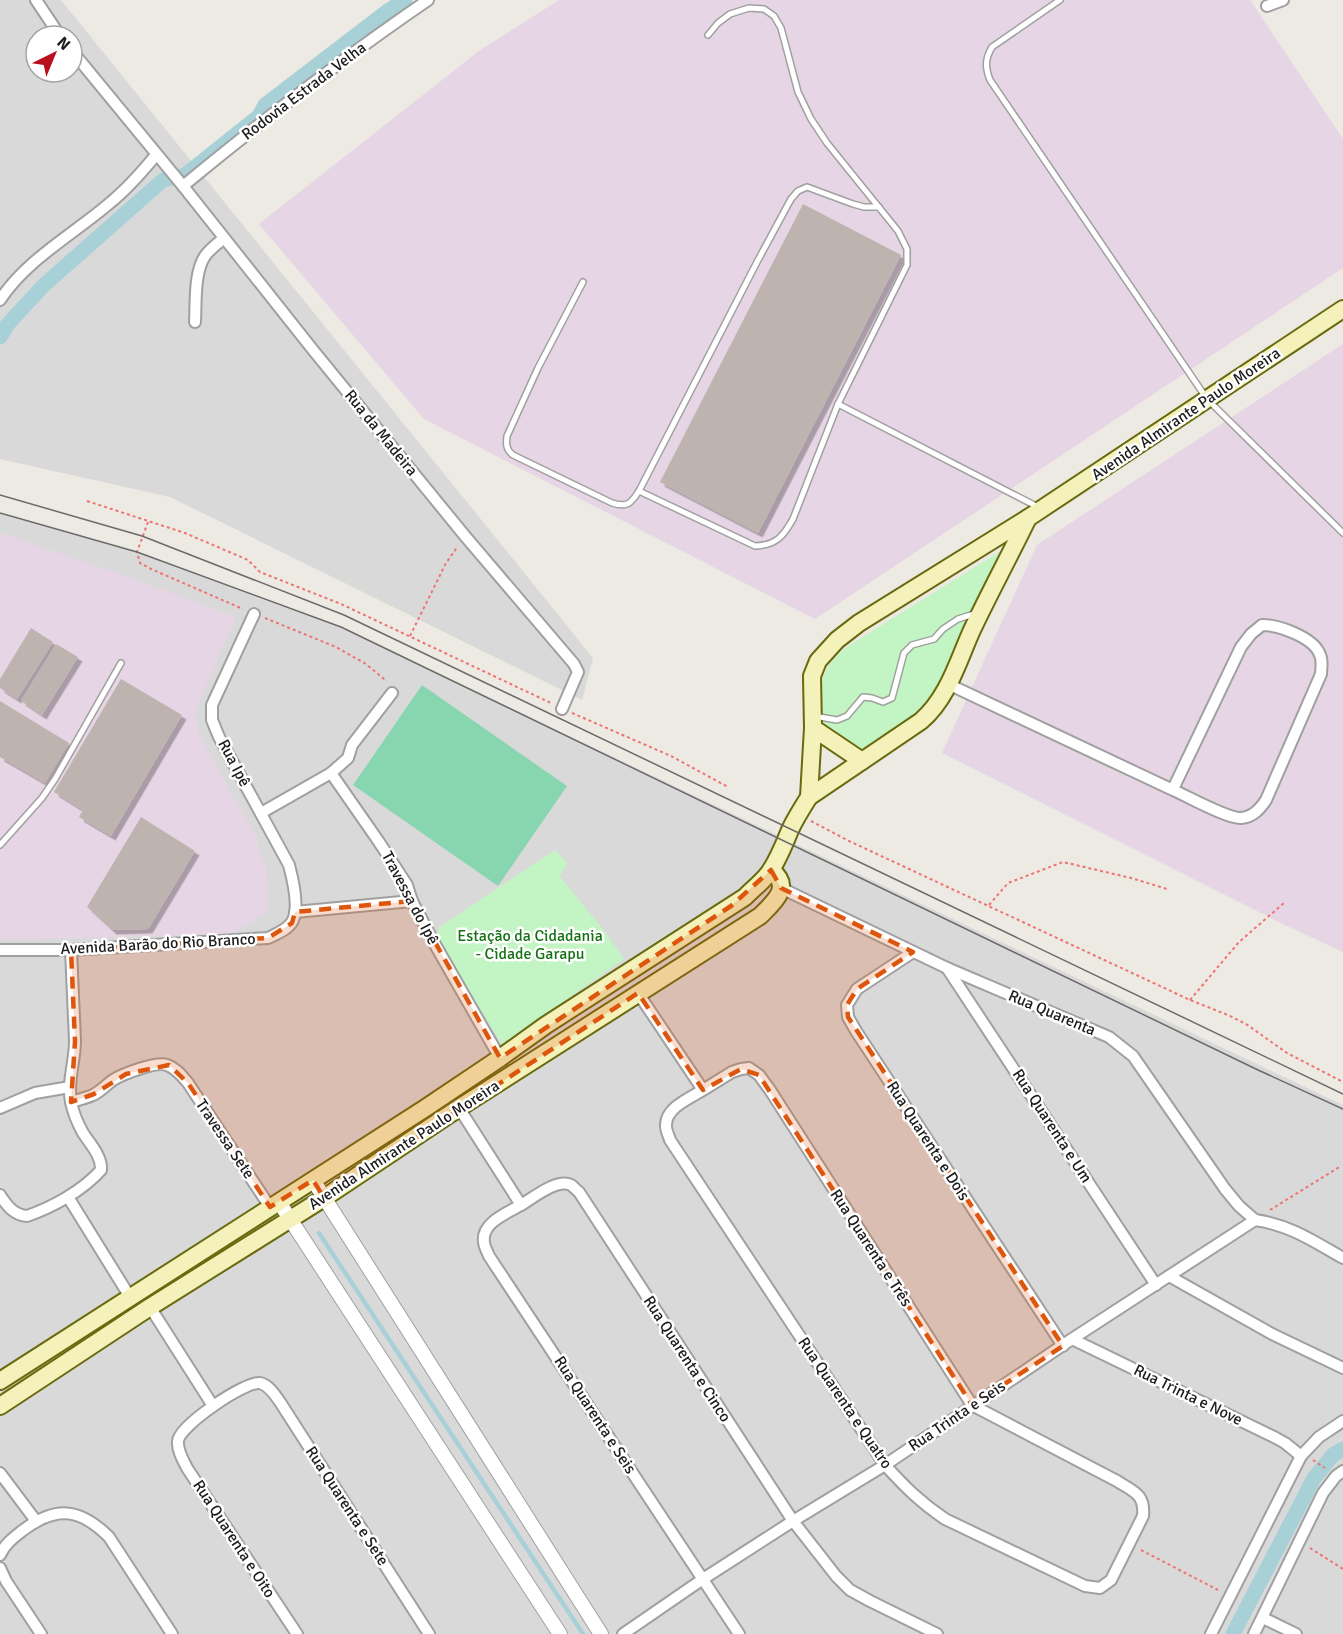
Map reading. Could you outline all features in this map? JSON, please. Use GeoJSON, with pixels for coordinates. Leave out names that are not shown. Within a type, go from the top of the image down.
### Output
{"type":"FeatureCollection","features":[{"type":"Feature","properties":{"kind":"main road","name":"Avenida Almirante Paulo Moreira"},"geometry":{"type":"LineString","coordinates":[[809,797],[813,722],[812,676],[818,661],[837,640],[860,623],[1035,514],[1343,309]]}},
{"type":"Feature","properties":{"kind":"main road","name":"Avenida Almirante Paulo Moreira"},"geometry":{"type":"LineString","coordinates":[[0,1381],[500,1058],[546,1025],[738,901],[759,884],[771,870],[809,797],[929,714],[942,696],[981,612],[1035,514]]}},
{"type":"Feature","properties":{"kind":"main road"},"geometry":{"type":"LineString","coordinates":[[813,722],[862,761]]}},
{"type":"Feature","properties":{"kind":"main road"},"geometry":{"type":"LineString","coordinates":[[771,870],[778,876],[781,888]]}},
{"type":"Feature","properties":{"kind":"main road","name":"Avenida Almirante Paulo Moreira"},"geometry":{"type":"LineString","coordinates":[[0,1406],[150,1307],[324,1198],[459,1108],[760,916],[779,895],[781,888]]}},
{"type":"Feature","properties":{"kind":"main road"},"geometry":{"type":"LineString","coordinates":[[592,995],[606,1014]]}},
{"type":"Feature","properties":{"kind":"street"},"geometry":{"type":"LineString","coordinates":[[36,0],[52,24]]}},
{"type":"Feature","properties":{"kind":"street","name":"Rodovia Estrada Velha"},"geometry":{"type":"LineString","coordinates":[[181,184],[318,78],[428,0]]}},
{"type":"Feature","properties":{"kind":"street"},"geometry":{"type":"LineString","coordinates":[[1267,6],[1283,0]]}},
{"type":"Feature","properties":{"kind":"street","name":"Rua da Madeira"},"geometry":{"type":"LineString","coordinates":[[84,66],[465,536],[577,668],[577,679],[562,709]]}},
{"type":"Feature","properties":{"kind":"street"},"geometry":{"type":"LineString","coordinates":[[0,300],[9,286],[39,258],[112,202],[158,158]]}},
{"type":"Feature","properties":{"kind":"street"},"geometry":{"type":"LineString","coordinates":[[195,322],[201,262],[223,239]]}},
{"type":"Feature","properties":{"kind":"street","name":"Rua Ipê"},"geometry":{"type":"LineString","coordinates":[[254,614],[212,705],[212,720],[219,738],[289,865],[294,885],[295,912]]}},
{"type":"Feature","properties":{"kind":"street"},"geometry":{"type":"LineString","coordinates":[[948,684],[1173,789],[1225,813],[1240,818],[1258,811],[1266,800],[1321,674],[1320,654],[1314,645],[1304,638],[1272,625],[1262,625],[1251,634],[1240,647],[1173,789]]}},
{"type":"Feature","properties":{"kind":"street"},"geometry":{"type":"LineString","coordinates":[[261,813],[331,773],[348,758],[352,745],[392,693]]}},
{"type":"Feature","properties":{"kind":"street","name":"Travessa do Ipê"},"geometry":{"type":"LineString","coordinates":[[331,773],[407,885],[412,901],[433,941],[500,1058]]}},
{"type":"Feature","properties":{"kind":"street","name":"Rua Quarenta"},"geometry":{"type":"LineString","coordinates":[[781,888],[947,968],[1109,1037],[1133,1056],[1225,1189],[1255,1220]]}},
{"type":"Feature","properties":{"kind":"street"},"geometry":{"type":"LineString","coordinates":[[295,912],[412,901]]}},
{"type":"Feature","properties":{"kind":"street","name":"Avenida Barão do Rio Branco"},"geometry":{"type":"LineString","coordinates":[[0,950],[71,950],[268,938],[281,932],[292,923],[295,912]]}},
{"type":"Feature","properties":{"kind":"street"},"geometry":{"type":"LineString","coordinates":[[0,1195],[13,1211],[27,1216],[68,1197],[96,1176],[100,1170],[100,1159],[82,1131],[71,1102],[70,1087],[75,1041],[71,950]]}},
{"type":"Feature","properties":{"kind":"street","name":"Rua Quarenta e Dois"},"geometry":{"type":"LineString","coordinates":[[913,952],[857,988],[847,1005],[848,1017],[1067,1342]]}},
{"type":"Feature","properties":{"kind":"street","name":"Rua Quarenta e Um"},"geometry":{"type":"LineString","coordinates":[[947,968],[1156,1285]]}},
{"type":"Feature","properties":{"kind":"street"},"geometry":{"type":"LineString","coordinates":[[638,993],[703,1090]]}},
{"type":"Feature","properties":{"kind":"street","name":"Travessa Sete"},"geometry":{"type":"LineString","coordinates":[[71,1102],[94,1094],[126,1074],[156,1064],[169,1065],[188,1083],[274,1205]]}},
{"type":"Feature","properties":{"kind":"street","name":"Rua Quarenta e Três"},"geometry":{"type":"LineString","coordinates":[[703,1090],[741,1069],[749,1068],[759,1075],[972,1405],[1117,1481],[1138,1494],[1144,1505]]}},
{"type":"Feature","properties":{"kind":"street"},"geometry":{"type":"LineString","coordinates":[[0,1108],[35,1093],[70,1087]]}},
{"type":"Feature","properties":{"kind":"street","name":"Rua Quarenta e Quatro"},"geometry":{"type":"LineString","coordinates":[[703,1090],[675,1108],[667,1118],[665,1127],[670,1140],[885,1465],[912,1494],[945,1519],[1085,1586],[1100,1588],[1111,1581],[1143,1516],[1144,1505]]}},
{"type":"Feature","properties":{"kind":"street"},"geometry":{"type":"LineString","coordinates":[[459,1108],[521,1205]]}},
{"type":"Feature","properties":{"kind":"street"},"geometry":{"type":"LineString","coordinates":[[313,1180],[602,1634]]}},
{"type":"Feature","properties":{"kind":"street","name":"Rua Quarenta e Cinco"},"geometry":{"type":"LineString","coordinates":[[521,1205],[554,1185],[564,1183],[572,1185],[579,1192],[792,1521],[836,1576],[850,1590],[938,1634]]}},
{"type":"Feature","properties":{"kind":"street"},"geometry":{"type":"LineString","coordinates":[[68,1197],[130,1297]]}},
{"type":"Feature","properties":{"kind":"street"},"geometry":{"type":"LineString","coordinates":[[274,1205],[290,1219],[560,1634]]}},
{"type":"Feature","properties":{"kind":"street","name":"Rua Quarenta e Seis"},"geometry":{"type":"LineString","coordinates":[[521,1205],[485,1230],[483,1242],[489,1256],[739,1634]]}},
{"type":"Feature","properties":{"kind":"street"},"geometry":{"type":"LineString","coordinates":[[1255,1220],[1290,1228],[1343,1258]]}},
{"type":"Feature","properties":{"kind":"street","name":"Rua Trinta e Seis"},"geometry":{"type":"LineString","coordinates":[[623,1634],[792,1521],[885,1465],[1067,1342],[1255,1220]]}},
{"type":"Feature","properties":{"kind":"street"},"geometry":{"type":"LineString","coordinates":[[1169,1276],[1272,1334],[1343,1368]]}},
{"type":"Feature","properties":{"kind":"street"},"geometry":{"type":"LineString","coordinates":[[150,1307],[213,1406]]}},
{"type":"Feature","properties":{"kind":"street","name":"Rua Trinta e Nove"},"geometry":{"type":"LineString","coordinates":[[1067,1342],[1285,1443],[1301,1456]]}},
{"type":"Feature","properties":{"kind":"street","name":"Rua Quarenta e Sete"},"geometry":{"type":"LineString","coordinates":[[213,1406],[249,1384],[261,1383],[271,1389],[429,1634]]}},
{"type":"Feature","properties":{"kind":"street","name":"Rua Quarenta e Oito"},"geometry":{"type":"LineString","coordinates":[[213,1406],[182,1431],[178,1440],[181,1454],[187,1468],[297,1634]]}},
{"type":"Feature","properties":{"kind":"street"},"geometry":{"type":"LineString","coordinates":[[1211,1634],[1301,1456],[1319,1437],[1343,1421]]}},
{"type":"Feature","properties":{"kind":"street"},"geometry":{"type":"LineString","coordinates":[[0,1473],[36,1521]]}},
{"type":"Feature","properties":{"kind":"street"},"geometry":{"type":"LineString","coordinates":[[1254,1634],[1323,1493],[1338,1474]]}},
{"type":"Feature","properties":{"kind":"street"},"geometry":{"type":"LineString","coordinates":[[0,1555],[4,1546],[13,1538],[36,1521],[56,1513],[88,1520],[109,1537],[172,1634]]}},
{"type":"Feature","properties":{"kind":"street"},"geometry":{"type":"LineString","coordinates":[[0,1568],[41,1634]]}},
{"type":"Feature","properties":{"kind":"street"},"geometry":{"type":"LineString","coordinates":[[1263,1618],[1296,1634]]}},
{"type":"Feature","properties":{"kind":"lane"},"geometry":{"type":"LineString","coordinates":[[1060,0],[992,47],[986,57],[986,69],[990,80],[1207,399],[1343,533]]}},
{"type":"Feature","properties":{"kind":"lane"},"geometry":{"type":"LineString","coordinates":[[639,490],[755,546],[767,545],[777,540],[786,532],[793,519],[838,404],[907,265],[907,249],[898,231],[827,143],[811,119],[798,92],[781,28],[774,16],[764,9],[748,8],[730,14],[718,22],[708,35]]}},
{"type":"Feature","properties":{"kind":"lane"},"geometry":{"type":"LineString","coordinates":[[583,282],[538,368],[507,436],[507,447],[508,452],[513,455],[620,505],[630,503],[639,490],[791,199],[798,191],[807,187],[853,204],[879,207]]}},
{"type":"Feature","properties":{"kind":"lane"},"geometry":{"type":"LineString","coordinates":[[838,404],[1035,514]]}},
{"type":"Feature","properties":{"kind":"lane"},"geometry":{"type":"LineString","coordinates":[[813,722],[837,720],[847,716],[863,697],[884,702],[892,698],[904,653],[912,645],[934,639],[943,629],[958,619],[981,612]]}},
{"type":"Feature","properties":{"kind":"lane"},"geometry":{"type":"LineString","coordinates":[[0,845],[42,798],[55,779],[121,663]]}},
{"type":"Feature","properties":{"kind":"path"},"geometry":{"type":"LineString","coordinates":[[87,501],[185,533],[248,560],[260,572],[341,604],[562,709],[670,756],[728,787]]}},
{"type":"Feature","properties":{"kind":"path"},"geometry":{"type":"LineString","coordinates":[[410,636],[446,563],[465,536]]}},
{"type":"Feature","properties":{"kind":"path"},"geometry":{"type":"LineString","coordinates":[[798,815],[1191,1000],[1228,1014],[1287,1053],[1343,1082]]}},
{"type":"Feature","properties":{"kind":"path"},"geometry":{"type":"LineString","coordinates":[[989,905],[1008,883],[1063,862],[1167,889]]}},
{"type":"Feature","properties":{"kind":"path"},"geometry":{"type":"LineString","coordinates":[[1191,1000],[1239,942],[1284,903]]}},
{"type":"Feature","properties":{"kind":"path"},"geometry":{"type":"LineString","coordinates":[[1255,1220],[1341,1166]]}},
{"type":"Feature","properties":{"kind":"path"},"geometry":{"type":"LineString","coordinates":[[1315,1460],[1338,1474]]}},
{"type":"Feature","properties":{"kind":"path"},"geometry":{"type":"LineString","coordinates":[[1299,1541],[1343,1569]]}},
{"type":"Feature","properties":{"kind":"path"},"geometry":{"type":"LineString","coordinates":[[1130,1544],[1230,1596]]}},
{"type":"Feature","properties":{"kind":"highlighted area"},"geometry":{"type":"Polygon","coordinates":[[[771,870],[781,888],[913,952],[857,989],[847,1005],[848,1017],[1063,1346],[972,1405],[759,1075],[741,1069],[703,1090],[638,993],[324,1198],[313,1180],[270,1207],[188,1083],[169,1065],[126,1074],[94,1094],[71,1102],[75,1041],[71,950],[268,938],[292,923],[295,912],[412,901],[500,1058],[731,906],[771,870]]]}},
{"type":"Feature","properties":{"kind":"shaded area"},"geometry":{"type":"Polygon","coordinates":[[[0,0],[61,0],[80,24],[24,24],[24,84],[84,84],[84,28],[593,658],[582,700],[170,497],[0,459],[0,0]]]}},
{"type":"Feature","properties":{"kind":"shaded area"},"geometry":{"type":"Polygon","coordinates":[[[559,0],[1250,0],[1343,139],[1343,268],[815,619],[424,419],[259,224],[479,51],[559,0]]]}},
{"type":"Feature","properties":{"kind":"shaded area"},"geometry":{"type":"Polygon","coordinates":[[[1343,344],[1343,952],[942,753],[1037,545],[1343,344]]]}},
{"type":"Feature","properties":{"kind":"shaded area"},"geometry":{"type":"Polygon","coordinates":[[[0,513],[137,552],[341,627],[1343,1105],[1343,1634],[0,1634],[0,950],[281,932],[292,922],[289,865],[263,813],[331,773],[259,812],[288,867],[290,917],[273,932],[0,947],[0,513]]]}},
{"type":"Feature","properties":{"kind":"shaded area"},"geometry":{"type":"Polygon","coordinates":[[[0,533],[236,617],[201,697],[196,711],[197,723],[199,735],[254,833],[266,870],[267,912],[232,934],[0,940],[0,533]]]}},
{"type":"Feature","properties":{"kind":"green space"},"geometry":{"type":"Polygon","coordinates":[[[1004,549],[947,685],[919,720],[860,752],[831,734],[821,716],[819,699],[824,674],[835,658],[848,646],[1004,549]]]}},
{"type":"Feature","properties":{"kind":"green space"},"geometry":{"type":"Polygon","coordinates":[[[422,685],[567,786],[498,886],[353,785],[422,685]]]}},
{"type":"Feature","properties":{"kind":"green space","name":"Estação da Cidadania - Cidade Garapu"},"geometry":{"type":"Polygon","coordinates":[[[555,850],[567,863],[560,877],[603,929],[624,959],[502,1045],[440,943],[438,928],[555,850]]]}},
{"type":"Feature","properties":{"kind":"building"},"geometry":{"type":"Polygon","coordinates":[[[803,204],[901,255],[758,533],[660,482],[803,204]]]}},
{"type":"Feature","properties":{"kind":"building"},"geometry":{"type":"Polygon","coordinates":[[[31,628],[53,642],[17,699],[0,688],[0,679],[31,628]]]}},
{"type":"Feature","properties":{"kind":"building"},"geometry":{"type":"Polygon","coordinates":[[[56,644],[78,657],[42,715],[21,701],[56,644]]]}},
{"type":"Feature","properties":{"kind":"building"},"geometry":{"type":"Polygon","coordinates":[[[121,679],[182,715],[111,836],[79,817],[83,810],[54,792],[121,679]]]}},
{"type":"Feature","properties":{"kind":"building"},"geometry":{"type":"Polygon","coordinates":[[[0,701],[69,743],[45,783],[0,757],[0,701]]]}},
{"type":"Feature","properties":{"kind":"building"},"geometry":{"type":"Polygon","coordinates":[[[141,817],[195,851],[148,929],[112,930],[87,907],[141,817]]]}},
{"type":"Feature","properties":{"kind":"waterway"},"geometry":{"type":"LineString","coordinates":[[0,337],[8,324],[43,286],[163,180],[185,175],[259,116],[265,105],[405,0]]}},
{"type":"Feature","properties":{"kind":"waterway"},"geometry":{"type":"LineString","coordinates":[[319,1233],[583,1634]]}},
{"type":"Feature","properties":{"kind":"waterway"},"geometry":{"type":"LineString","coordinates":[[1233,1634],[1314,1478],[1333,1455],[1343,1449]]}},
{"type":"Feature","properties":{"kind":"tram line"},"geometry":{"type":"LineString","coordinates":[[0,495],[142,536],[344,615],[1343,1094]]}},
{"type":"Feature","properties":{"kind":"tram line"},"geometry":{"type":"LineString","coordinates":[[0,513],[137,552],[341,627],[1343,1109]]}}]}
